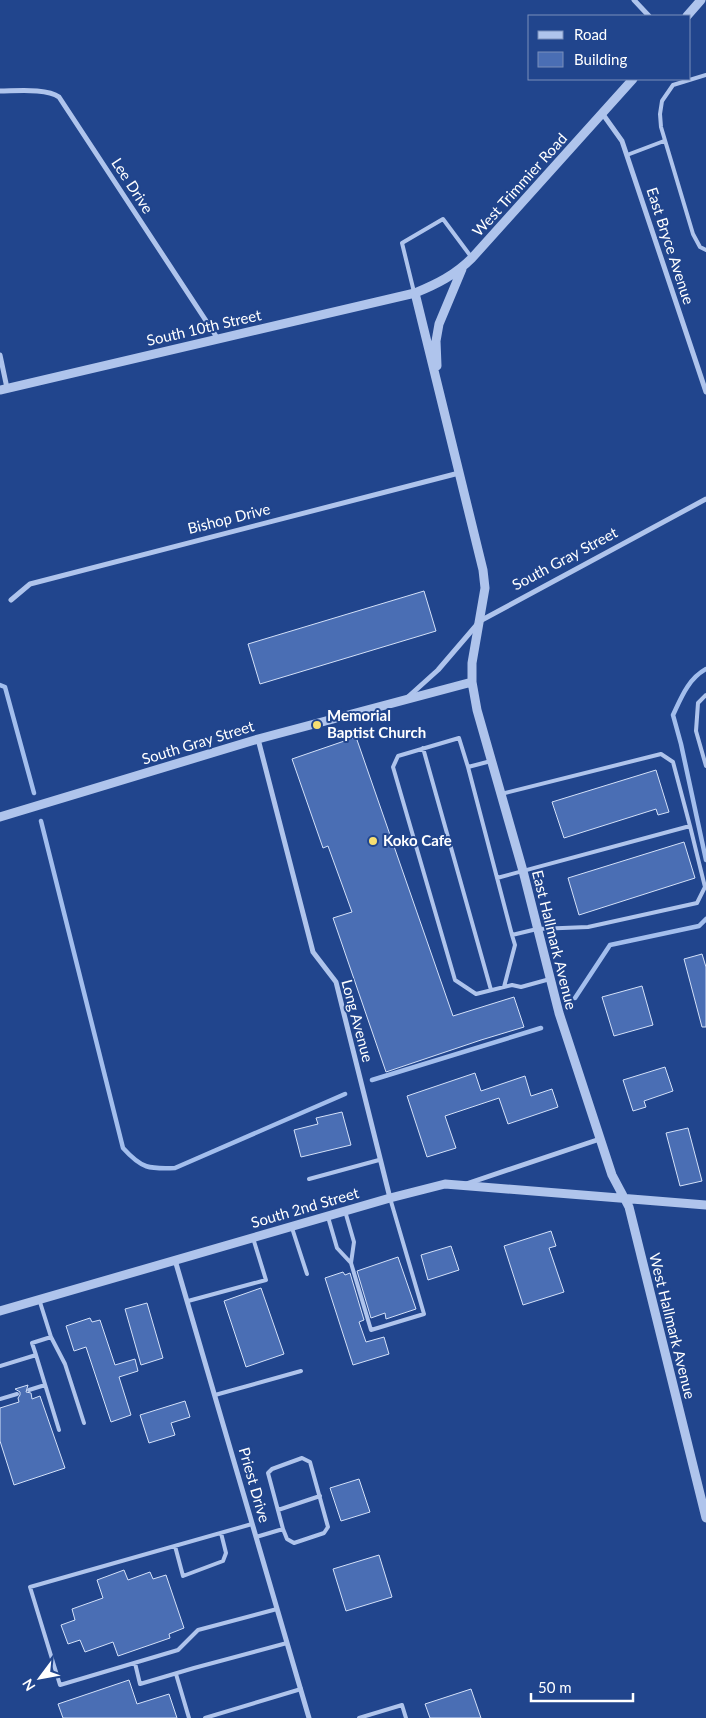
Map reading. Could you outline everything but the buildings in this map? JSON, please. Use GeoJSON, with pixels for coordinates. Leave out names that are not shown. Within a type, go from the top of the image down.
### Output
{"type":"FeatureCollection","features":[{"type":"Feature","properties":{"kind":"street"},"geometry":{"type":"LineString","coordinates":[[634,0],[648,15]]}},
{"type":"Feature","properties":{"kind":"street"},"geometry":{"type":"LineString","coordinates":[[689,15],[701,0]]}},
{"type":"Feature","properties":{"kind":"street","name":"West Trimmier Road"},"geometry":{"type":"LineString","coordinates":[[415,292],[438,283],[463,267],[632,80]]}},
{"type":"Feature","properties":{"kind":"street","name":"Lee Drive"},"geometry":{"type":"LineString","coordinates":[[0,91],[46,92],[54,93],[59,97],[218,339]]}},
{"type":"Feature","properties":{"kind":"street","name":"East Bryce Avenue"},"geometry":{"type":"LineString","coordinates":[[602,113],[622,141],[706,392]]}},
{"type":"Feature","properties":{"kind":"street"},"geometry":{"type":"LineString","coordinates":[[437,382],[436,341],[439,324],[463,267]]}},
{"type":"Feature","properties":{"kind":"street"},"geometry":{"type":"LineString","coordinates":[[415,292],[437,382]]}},
{"type":"Feature","properties":{"kind":"street","name":"South 10th Street"},"geometry":{"type":"LineString","coordinates":[[4,389],[415,292]]}},
{"type":"Feature","properties":{"kind":"street"},"geometry":{"type":"LineString","coordinates":[[0,355],[4,389]]}},
{"type":"Feature","properties":{"kind":"street","name":"East Hallmark Avenue"},"geometry":{"type":"LineString","coordinates":[[437,382],[483,570],[485,588],[472,663],[472,682],[477,710],[523,871],[559,1013],[612,1175],[624,1199]]}},
{"type":"Feature","properties":{"kind":"street","name":"Bishop Drive"},"geometry":{"type":"LineString","coordinates":[[11,600],[30,584],[460,473]]}},
{"type":"Feature","properties":{"kind":"street","name":"South Gray Street"},"geometry":{"type":"LineString","coordinates":[[405,700],[438,670],[480,621],[706,499]]}},
{"type":"Feature","properties":{"kind":"street","name":"South Gray Street"},"geometry":{"type":"LineString","coordinates":[[0,817],[258,739],[472,682]]}},
{"type":"Feature","properties":{"kind":"street","name":"Long Avenue"},"geometry":{"type":"LineString","coordinates":[[258,739],[313,952],[336,982],[390,1198]]}},
{"type":"Feature","properties":{"kind":"street"},"geometry":{"type":"LineString","coordinates":[[461,1186],[600,1138]]}},
{"type":"Feature","properties":{"kind":"street","name":"South 2nd Street"},"geometry":{"type":"LineString","coordinates":[[0,1311],[390,1198],[445,1184],[706,1205]]}},
{"type":"Feature","properties":{"kind":"street","name":"West Hallmark Avenue"},"geometry":{"type":"LineString","coordinates":[[624,1199],[629,1207],[706,1518]]}},
{"type":"Feature","properties":{"kind":"street","name":"Priest Drive"},"geometry":{"type":"LineString","coordinates":[[175,1260],[309,1718]]}},
{"type":"Feature","properties":{"kind":"lane"},"geometry":{"type":"LineString","coordinates":[[691,79],[706,75]]}},
{"type":"Feature","properties":{"kind":"lane"},"geometry":{"type":"LineString","coordinates":[[688,80],[673,84],[662,102],[660,114],[664,141],[692,234],[700,246],[706,250]]}},
{"type":"Feature","properties":{"kind":"lane"},"geometry":{"type":"LineString","coordinates":[[627,155],[664,141]]}},
{"type":"Feature","properties":{"kind":"lane"},"geometry":{"type":"LineString","coordinates":[[415,292],[402,243],[443,219],[472,258]]}},
{"type":"Feature","properties":{"kind":"lane"},"geometry":{"type":"LineString","coordinates":[[706,695],[698,703],[696,731],[706,766]]}},
{"type":"Feature","properties":{"kind":"lane"},"geometry":{"type":"LineString","coordinates":[[504,987],[515,945],[459,738],[398,756],[393,767],[454,980],[476,994],[491,990],[504,987],[512,985],[521,988],[550,979]]}},
{"type":"Feature","properties":{"kind":"lane"},"geometry":{"type":"LineString","coordinates":[[423,748],[491,990]]}},
{"type":"Feature","properties":{"kind":"lane"},"geometry":{"type":"LineString","coordinates":[[501,794],[661,754],[673,762],[705,887],[697,903],[588,927],[537,929],[512,935]]}},
{"type":"Feature","properties":{"kind":"lane"},"geometry":{"type":"LineString","coordinates":[[468,767],[492,761]]}},
{"type":"Feature","properties":{"kind":"lane"},"geometry":{"type":"LineString","coordinates":[[497,878],[690,826]]}},
{"type":"Feature","properties":{"kind":"lane"},"geometry":{"type":"LineString","coordinates":[[309,1179],[379,1160]]}},
{"type":"Feature","properties":{"kind":"lane"},"geometry":{"type":"LineString","coordinates":[[327,1216],[337,1248],[350,1263],[371,1330],[424,1314],[390,1198]]}},
{"type":"Feature","properties":{"kind":"lane"},"geometry":{"type":"LineString","coordinates":[[345,1211],[354,1242],[350,1263]]}},
{"type":"Feature","properties":{"kind":"lane"},"geometry":{"type":"LineString","coordinates":[[292,1226],[307,1274]]}},
{"type":"Feature","properties":{"kind":"lane"},"geometry":{"type":"LineString","coordinates":[[188,1301],[266,1280],[253,1238]]}},
{"type":"Feature","properties":{"kind":"lane"},"geometry":{"type":"LineString","coordinates":[[39,1300],[51,1337],[65,1364],[84,1422]]}},
{"type":"Feature","properties":{"kind":"lane"},"geometry":{"type":"LineString","coordinates":[[51,1337],[32,1342],[59,1430]]}},
{"type":"Feature","properties":{"kind":"lane"},"geometry":{"type":"LineString","coordinates":[[0,1366],[36,1355]]}},
{"type":"Feature","properties":{"kind":"lane"},"geometry":{"type":"LineString","coordinates":[[215,1395],[301,1371]]}},
{"type":"Feature","properties":{"kind":"lane"},"geometry":{"type":"LineString","coordinates":[[30,1390],[45,1385]]}},
{"type":"Feature","properties":{"kind":"lane"},"geometry":{"type":"LineString","coordinates":[[0,1400],[17,1394]]}},
{"type":"Feature","properties":{"kind":"lane"},"geometry":{"type":"LineString","coordinates":[[302,1458],[310,1462],[320,1496],[328,1527],[324,1533],[294,1543],[287,1539],[283,1530],[268,1473],[270,1470],[302,1458]]}},
{"type":"Feature","properties":{"kind":"lane"},"geometry":{"type":"LineString","coordinates":[[278,1510],[320,1496]]}},
{"type":"Feature","properties":{"kind":"lane"},"geometry":{"type":"LineString","coordinates":[[252,1524],[30,1587],[60,1685],[178,1650],[198,1630],[277,1609]]}},
{"type":"Feature","properties":{"kind":"lane"},"geometry":{"type":"LineString","coordinates":[[256,1538],[283,1530]]}},
{"type":"Feature","properties":{"kind":"lane"},"geometry":{"type":"LineString","coordinates":[[176,1546],[183,1576],[224,1562],[226,1553],[221,1533]]}},
{"type":"Feature","properties":{"kind":"lane"},"geometry":{"type":"LineString","coordinates":[[135,1663],[140,1684],[287,1643]]}},
{"type":"Feature","properties":{"kind":"lane"},"geometry":{"type":"LineString","coordinates":[[176,1674],[189,1718]]}},
{"type":"Feature","properties":{"kind":"lane"},"geometry":{"type":"LineString","coordinates":[[205,1718],[301,1689]]}},
{"type":"Feature","properties":{"kind":"lane"},"geometry":{"type":"LineString","coordinates":[[359,1718],[402,1705],[406,1718]]}},
{"type":"Feature","properties":{"kind":"waterway"},"geometry":{"type":"LineString","coordinates":[[706,669],[690,683],[673,715],[706,860]]}},
{"type":"Feature","properties":{"kind":"waterway"},"geometry":{"type":"LineString","coordinates":[[0,685],[5,687],[34,793]]}},
{"type":"Feature","properties":{"kind":"waterway"},"geometry":{"type":"LineString","coordinates":[[41,821],[123,1148],[135,1160],[152,1168],[175,1168],[345,1094]]}},
{"type":"Feature","properties":{"kind":"waterway"},"geometry":{"type":"LineString","coordinates":[[575,998],[610,945],[699,926],[706,919]]}},
{"type":"Feature","properties":{"kind":"waterway"},"geometry":{"type":"LineString","coordinates":[[372,1080],[541,1028]]}},
{"type":"Feature","properties":{"kind":"place","name":"Memorial Baptist Church"},"geometry":{"type":"Point","coordinates":[317,725]}},
{"type":"Feature","properties":{"kind":"place","name":"Koko Cafe"},"geometry":{"type":"Point","coordinates":[373,841]}}]}
